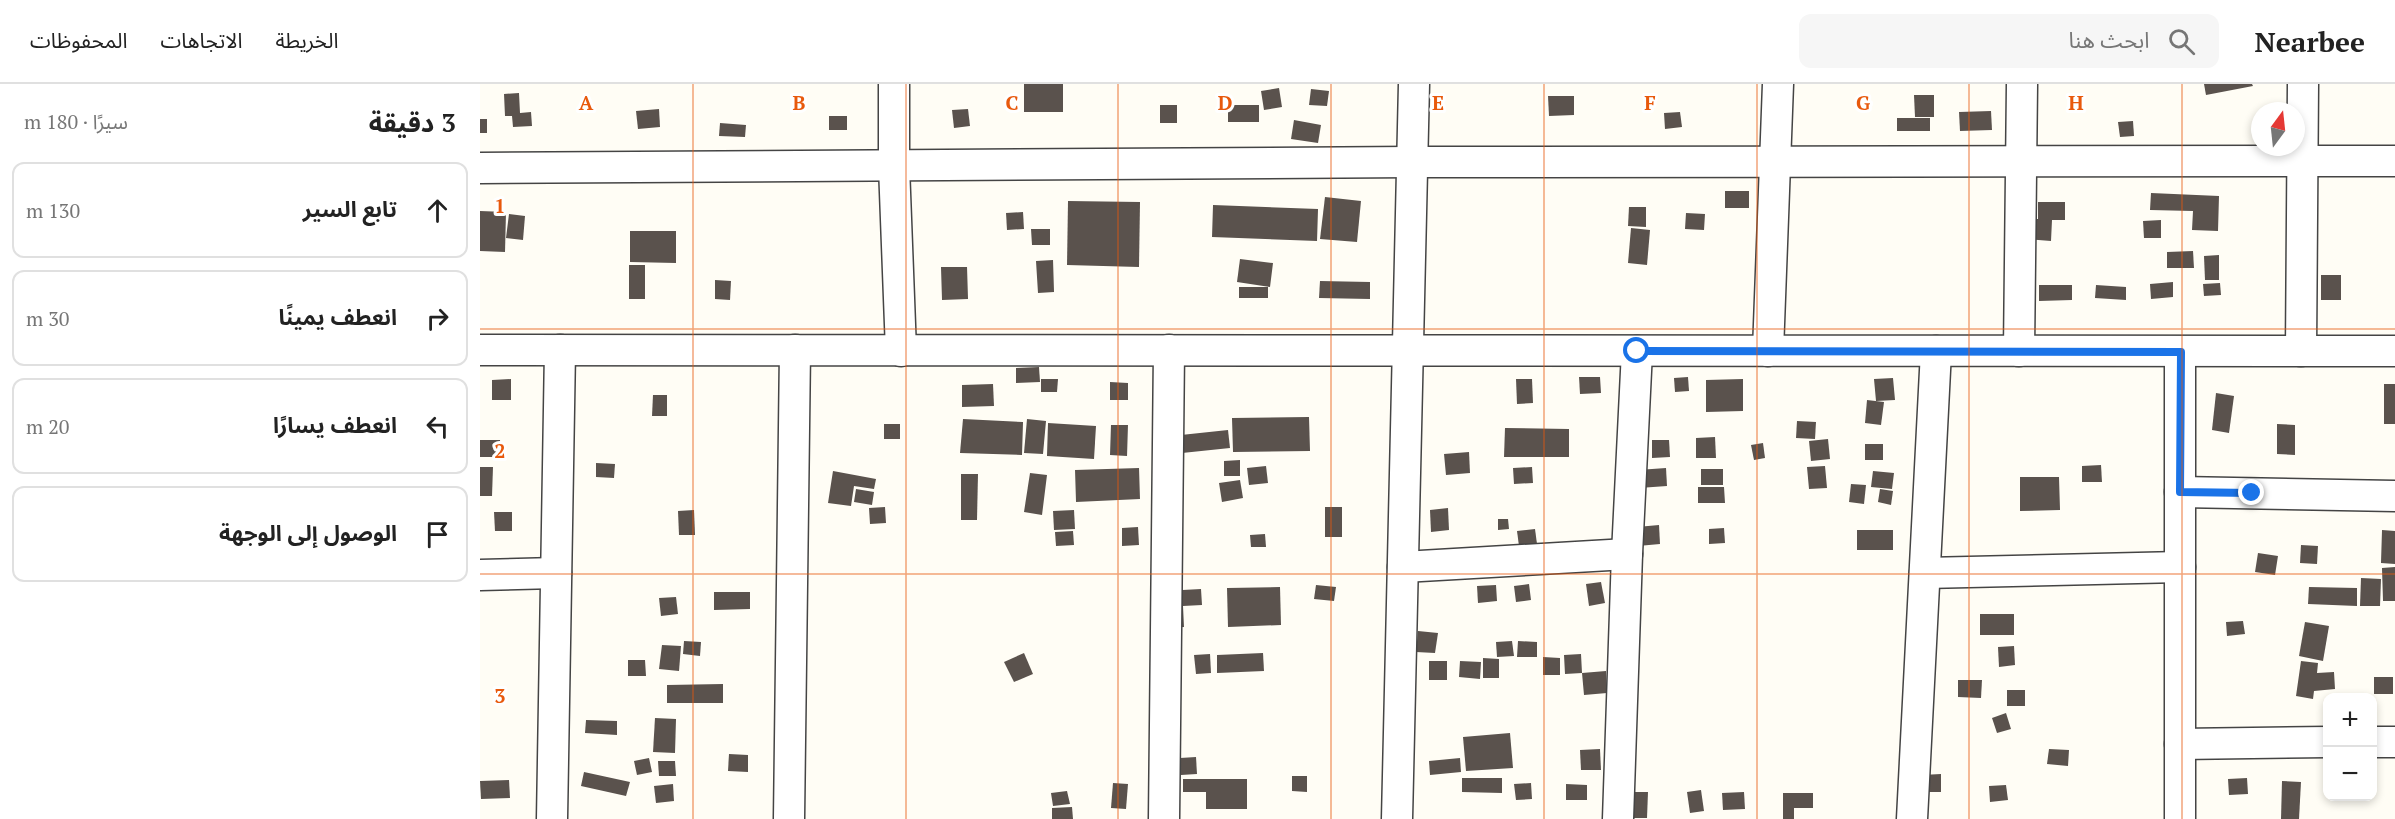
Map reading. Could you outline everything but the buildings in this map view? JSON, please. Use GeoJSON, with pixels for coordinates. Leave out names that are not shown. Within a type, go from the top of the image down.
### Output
{"type":"FeatureCollection","features":[{"type":"Feature","properties":{"kind":"street"},"geometry":{"type":"LineString","coordinates":[[894,84],[894,166],[901,351]]}},
{"type":"Feature","properties":{"kind":"street"},"geometry":{"type":"LineString","coordinates":[[1397,819],[1414,84]]}},
{"type":"Feature","properties":{"kind":"street"},"geometry":{"type":"LineString","coordinates":[[1768,351],[1778,84]]}},
{"type":"Feature","properties":{"kind":"street"},"geometry":{"type":"LineString","coordinates":[[2019,351],[2022,84]]}},
{"type":"Feature","properties":{"kind":"street"},"geometry":{"type":"LineString","coordinates":[[2301,351],[2303,84]]}},
{"type":"Feature","properties":{"kind":"street"},"geometry":{"type":"LineString","coordinates":[[480,168],[1412,162],[2302,163],[2395,161]]}},
{"type":"Feature","properties":{"kind":"street"},"geometry":{"type":"LineString","coordinates":[[480,350],[2395,351]]}},
{"type":"Feature","properties":{"kind":"street"},"geometry":{"type":"LineString","coordinates":[[552,819],[560,350]]}},
{"type":"Feature","properties":{"kind":"street"},"geometry":{"type":"LineString","coordinates":[[789,819],[795,350]]}},
{"type":"Feature","properties":{"kind":"street"},"geometry":{"type":"LineString","coordinates":[[1164,819],[1169,350]]}},
{"type":"Feature","properties":{"kind":"street"},"geometry":{"type":"LineString","coordinates":[[1618,819],[1637,351]]}},
{"type":"Feature","properties":{"kind":"street"},"geometry":{"type":"LineString","coordinates":[[1912,819],[1936,351]]}},
{"type":"Feature","properties":{"kind":"street"},"geometry":{"type":"LineString","coordinates":[[2180,819],[2181,352]]}},
{"type":"Feature","properties":{"kind":"street"},"geometry":{"type":"LineString","coordinates":[[2180,492],[2395,496]]}},
{"type":"Feature","properties":{"kind":"street"},"geometry":{"type":"LineString","coordinates":[[1402,567],[1627,554]]}},
{"type":"Feature","properties":{"kind":"street"},"geometry":{"type":"LineString","coordinates":[[1924,573],[2180,567]]}},
{"type":"Feature","properties":{"kind":"street"},"geometry":{"type":"LineString","coordinates":[[480,575],[556,573]]}},
{"type":"Feature","properties":{"kind":"street"},"geometry":{"type":"LineString","coordinates":[[2180,744],[2323,742]]}},
{"type":"Feature","properties":{"kind":"street"},"geometry":{"type":"LineString","coordinates":[[2377,742],[2395,742]]}},
{"type":"Feature","properties":{"kind":"route"},"geometry":{"type":"LineString","coordinates":[[1637,351],[2181,352],[2180,492],[2252,493]]}}]}
